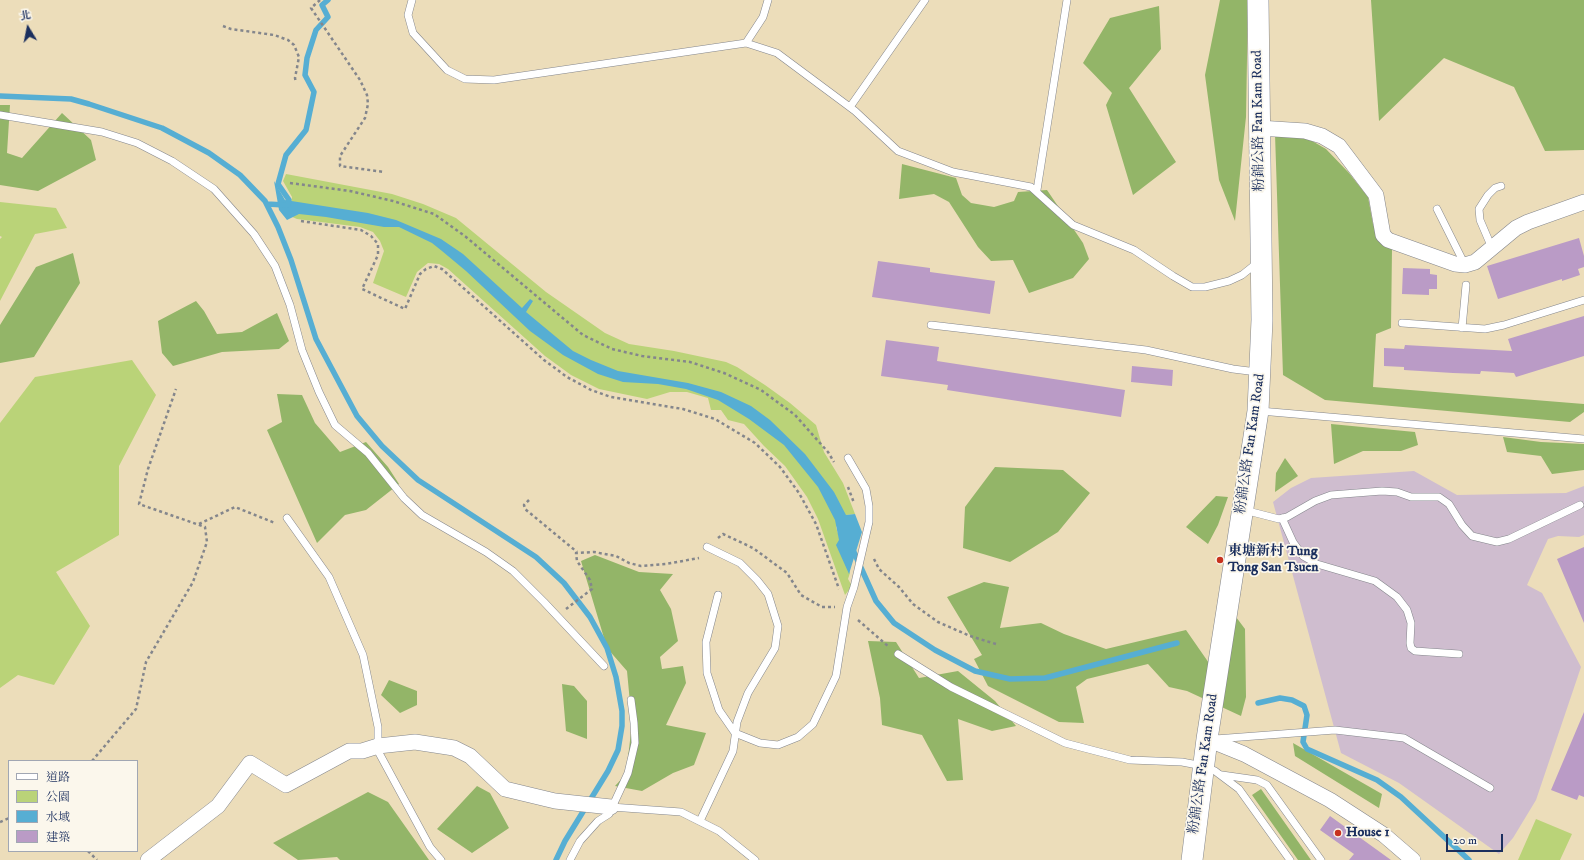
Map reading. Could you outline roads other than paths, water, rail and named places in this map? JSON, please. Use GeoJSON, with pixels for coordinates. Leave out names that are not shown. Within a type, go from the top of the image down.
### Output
{"type":"FeatureCollection","features":[{"type":"Feature","properties":{"kind":"main road","name":"粉錦公路 Fan Kam Road"},"geometry":{"type":"LineString","coordinates":[[1192,860],[1212,771],[1207,739],[1258,411],[1261,373],[1258,0]]}},
{"type":"Feature","properties":{"kind":"street"},"geometry":{"type":"LineString","coordinates":[[1259,128],[1305,131],[1322,136],[1339,146],[1376,195],[1380,226],[1383,235],[1388,240],[1454,264],[1465,265],[1475,262],[1516,228],[1528,222],[1584,202]]}},
{"type":"Feature","properties":{"kind":"street"},"geometry":{"type":"LineString","coordinates":[[1207,739],[1244,754],[1330,800],[1384,835],[1413,860]]}},
{"type":"Feature","properties":{"kind":"street"},"geometry":{"type":"LineString","coordinates":[[148,860],[184,834],[218,806],[250,763],[286,785],[349,752],[362,751],[378,746],[415,742],[454,748],[470,756],[505,789],[555,800],[608,807]]}},
{"type":"Feature","properties":{"kind":"lane"},"geometry":{"type":"LineString","coordinates":[[412,0],[408,15],[413,33],[447,70],[465,79],[494,80],[746,43],[777,53],[850,107],[898,151],[953,172],[1031,187],[1037,190],[1073,225],[1134,250],[1192,287],[1205,287],[1229,281],[1242,275],[1261,261]]}},
{"type":"Feature","properties":{"kind":"lane"},"geometry":{"type":"LineString","coordinates":[[746,43],[763,17],[768,0]]}},
{"type":"Feature","properties":{"kind":"lane"},"geometry":{"type":"LineString","coordinates":[[850,107],[925,0]]}},
{"type":"Feature","properties":{"kind":"lane"},"geometry":{"type":"LineString","coordinates":[[1037,190],[1067,0]]}},
{"type":"Feature","properties":{"kind":"lane"},"geometry":{"type":"LineString","coordinates":[[0,115],[102,132],[137,143],[172,161],[214,189],[254,234],[275,266],[290,305],[302,350],[318,392],[335,425],[368,453],[404,498],[422,515],[486,552],[513,571],[604,666]]}},
{"type":"Feature","properties":{"kind":"lane"},"geometry":{"type":"LineString","coordinates":[[1492,248],[1480,220],[1479,209],[1488,195],[1495,188],[1501,186]]}},
{"type":"Feature","properties":{"kind":"lane"},"geometry":{"type":"LineString","coordinates":[[1437,209],[1465,265]]}},
{"type":"Feature","properties":{"kind":"lane"},"geometry":{"type":"LineString","coordinates":[[1462,328],[1466,286]]}},
{"type":"Feature","properties":{"kind":"lane"},"geometry":{"type":"LineString","coordinates":[[1402,323],[1485,329],[1504,325],[1584,300]]}},
{"type":"Feature","properties":{"kind":"lane"},"geometry":{"type":"LineString","coordinates":[[931,325],[1146,350],[1233,369],[1261,373]]}},
{"type":"Feature","properties":{"kind":"lane"},"geometry":{"type":"LineString","coordinates":[[1258,411],[1584,439]]}},
{"type":"Feature","properties":{"kind":"lane"},"geometry":{"type":"LineString","coordinates":[[718,595],[706,642],[708,673],[719,710],[735,733],[760,743],[778,744],[798,737],[812,724],[836,676],[848,607],[869,522],[869,506],[866,489],[848,458]]}},
{"type":"Feature","properties":{"kind":"lane"},"geometry":{"type":"LineString","coordinates":[[1242,510],[1279,519],[1287,517],[1315,501],[1331,495],[1382,491],[1397,492],[1411,497],[1439,497],[1450,504],[1462,525],[1472,536],[1497,542],[1509,540],[1580,505]]}},
{"type":"Feature","properties":{"kind":"lane"},"geometry":{"type":"LineString","coordinates":[[287,518],[329,577],[363,655],[378,727],[378,752],[430,847],[441,860]]}},
{"type":"Feature","properties":{"kind":"lane"},"geometry":{"type":"LineString","coordinates":[[1282,518],[1293,542],[1303,556],[1317,564],[1376,581],[1397,597],[1407,610],[1411,623],[1411,648],[1415,651],[1458,654]]}},
{"type":"Feature","properties":{"kind":"lane"},"geometry":{"type":"LineString","coordinates":[[700,821],[731,756],[737,722],[748,693],[775,648],[778,626],[768,594],[757,580],[740,563],[707,547]]}},
{"type":"Feature","properties":{"kind":"lane"},"geometry":{"type":"LineString","coordinates":[[898,654],[951,688],[1065,743],[1130,760],[1182,762],[1212,771],[1256,780],[1267,785],[1321,860]]}},
{"type":"Feature","properties":{"kind":"lane"},"geometry":{"type":"LineString","coordinates":[[570,860],[580,841],[598,821],[609,814],[608,807],[628,773],[634,743],[634,724],[631,700]]}},
{"type":"Feature","properties":{"kind":"lane"},"geometry":{"type":"LineString","coordinates":[[1207,739],[1335,730],[1404,738],[1490,788]]}},
{"type":"Feature","properties":{"kind":"lane"},"geometry":{"type":"LineString","coordinates":[[1212,771],[1232,783],[1247,798],[1290,860]]}},
{"type":"Feature","properties":{"kind":"lane"},"geometry":{"type":"LineString","coordinates":[[608,807],[681,812],[719,831],[755,860]]}},
{"type":"Feature","properties":{"kind":"water"},"geometry":{"type":"Polygon","coordinates":[[[274,181],[285,200],[368,213],[396,220],[441,239],[463,254],[522,308],[530,299],[533,301],[526,312],[573,351],[591,360],[618,371],[688,383],[721,392],[751,406],[770,420],[805,454],[834,492],[846,515],[855,514],[862,532],[849,574],[836,545],[839,540],[835,520],[818,487],[784,445],[749,419],[718,400],[686,389],[658,384],[623,382],[598,374],[563,355],[530,331],[466,271],[432,243],[399,227],[384,227],[299,214],[287,220],[279,210],[274,181]]]}},
{"type":"Feature","properties":{"kind":"waterway"},"geometry":{"type":"LineString","coordinates":[[288,205],[289,200],[278,184],[286,155],[306,130],[314,92],[305,75],[307,58],[316,30],[328,17],[322,5],[328,0]]}},
{"type":"Feature","properties":{"kind":"waterway"},"geometry":{"type":"LineString","coordinates":[[0,96],[71,99],[162,128],[209,153],[240,175],[265,201],[278,227],[291,260],[316,339],[357,416],[382,446],[418,480],[536,557],[564,583],[590,617],[607,648],[616,677],[622,711],[622,726],[618,750],[608,771],[565,841],[556,860]]}},
{"type":"Feature","properties":{"kind":"waterway"},"geometry":{"type":"LineString","coordinates":[[267,204],[285,205]]}},
{"type":"Feature","properties":{"kind":"waterway"},"geometry":{"type":"LineString","coordinates":[[853,550],[876,601],[894,623],[935,650],[975,671],[1010,679],[1045,678],[1177,643]]}},
{"type":"Feature","properties":{"kind":"waterway"},"geometry":{"type":"LineString","coordinates":[[1258,703],[1280,698],[1292,700],[1304,706],[1307,715],[1303,742],[1307,749],[1377,780],[1401,797],[1469,860]]}},
{"type":"Feature","properties":{"kind":"place","name":"東塘新村 Tung Tong San Tsuen"},"geometry":{"type":"Point","coordinates":[1220,560]}},
{"type":"Feature","properties":{"kind":"place","name":"House 1"},"geometry":{"type":"Point","coordinates":[1338,833]}}]}
